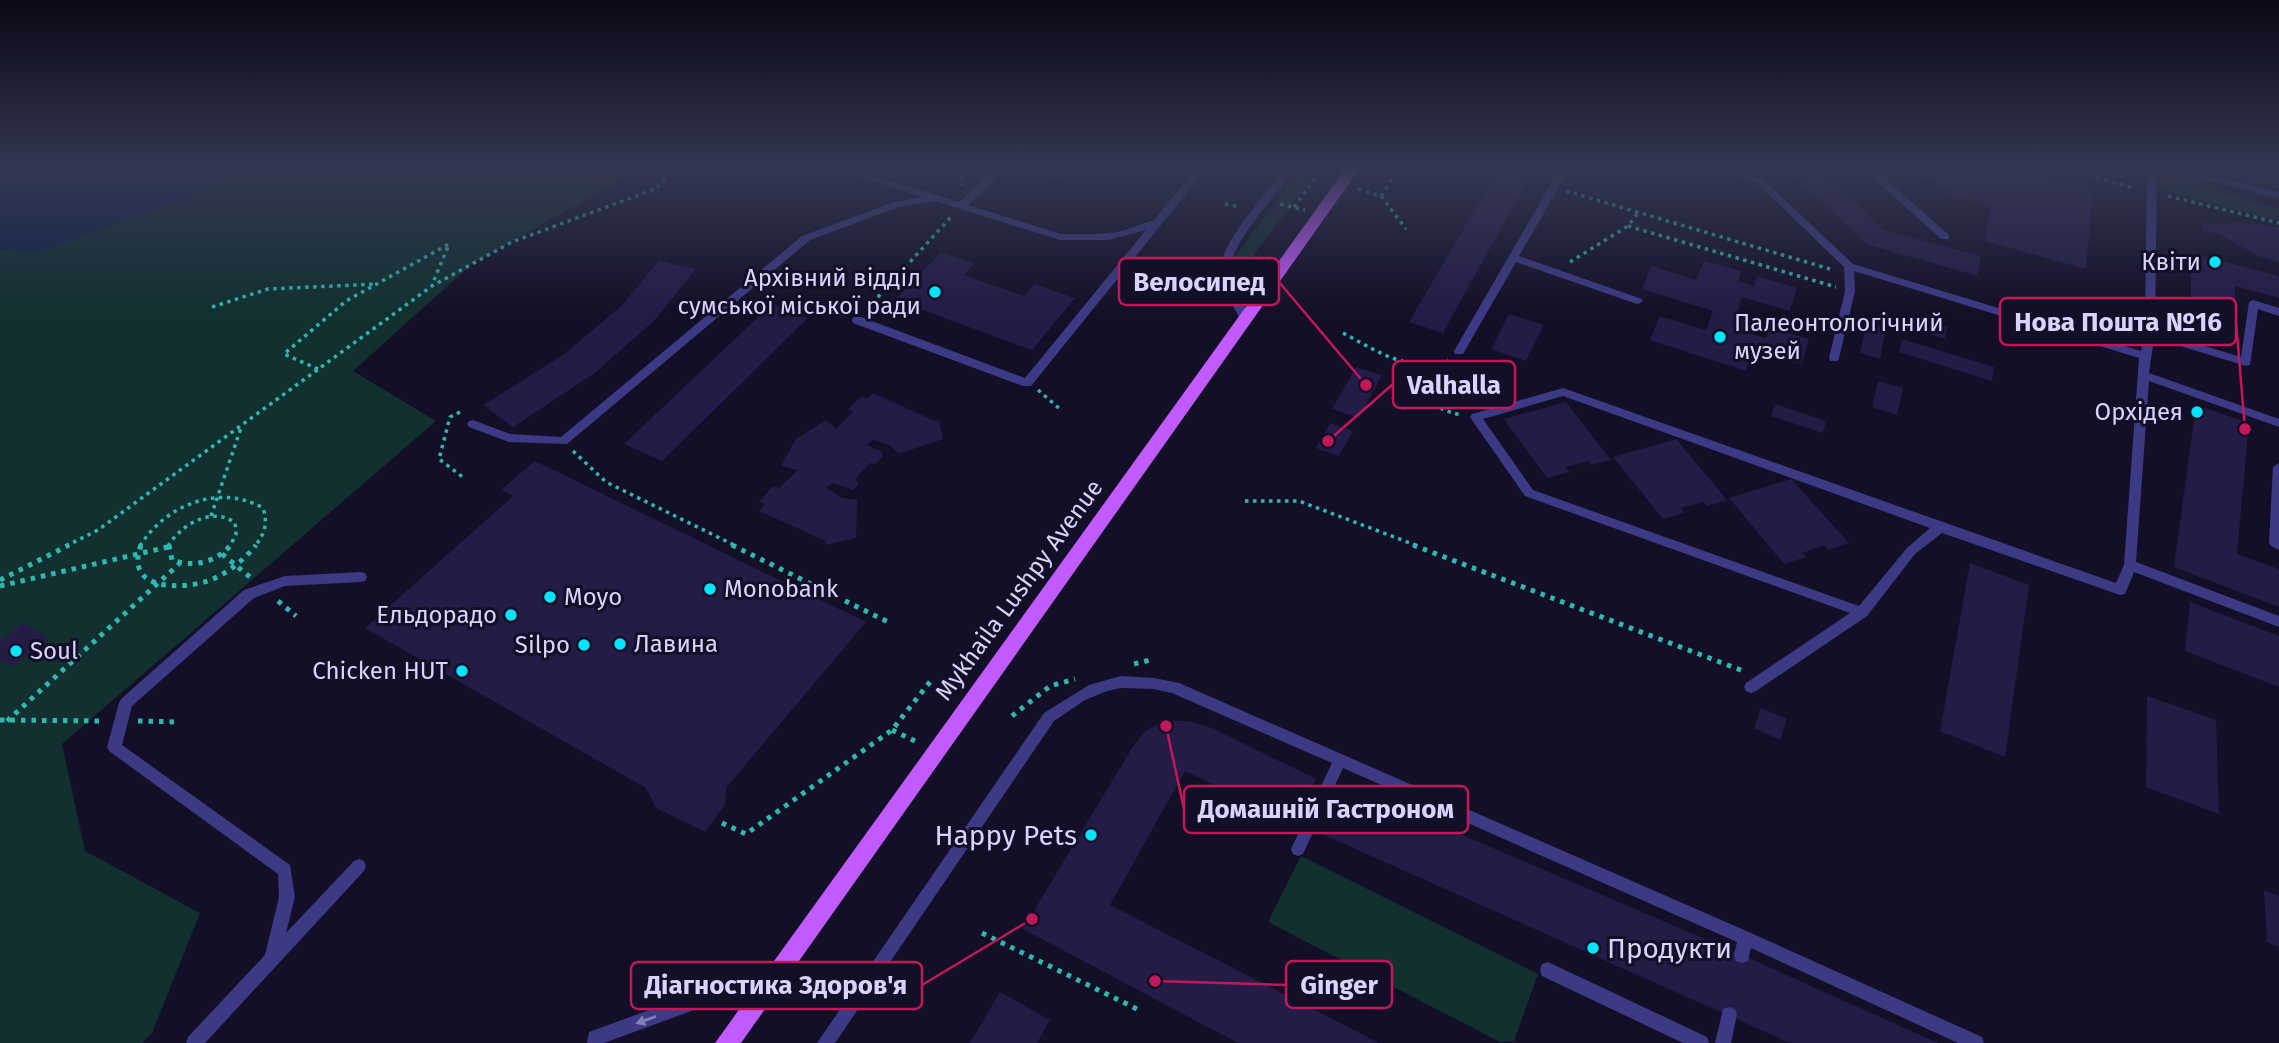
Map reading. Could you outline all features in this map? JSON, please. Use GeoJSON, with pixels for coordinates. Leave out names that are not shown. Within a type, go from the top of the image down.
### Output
{"type":"FeatureCollection","features":[{"type":"Feature","properties":{"kind":"main road","name":"Mykhaila Lushpy Avenue"},"geometry":{"type":"LineString","coordinates":[[727,1043],[1318,217]]}},
{"type":"Feature","properties":{"kind":"lane"},"geometry":{"type":"LineString","coordinates":[[473,424],[509,438],[563,441],[806,238],[863,217]]}},
{"type":"Feature","properties":{"kind":"lane"},"geometry":{"type":"LineString","coordinates":[[992,217],[1037,232],[1093,239],[1122,236],[1159,220]]}},
{"type":"Feature","properties":{"kind":"lane"},"geometry":{"type":"LineString","coordinates":[[857,320],[1029,382],[1162,217]]}},
{"type":"Feature","properties":{"kind":"lane"},"geometry":{"type":"LineString","coordinates":[[1245,318],[1227,274],[1226,262],[1233,246],[1255,217]]}},
{"type":"Feature","properties":{"kind":"lane"},"geometry":{"type":"LineString","coordinates":[[1459,351],[1537,217]]}},
{"type":"Feature","properties":{"kind":"lane"},"geometry":{"type":"LineString","coordinates":[[1796,217],[1850,271],[2145,356]]}},
{"type":"Feature","properties":{"kind":"lane"},"geometry":{"type":"LineString","coordinates":[[1922,217],[1945,237]]}},
{"type":"Feature","properties":{"kind":"lane"},"geometry":{"type":"LineString","coordinates":[[1862,612],[1529,493],[1475,417],[1563,392],[2120,590],[2130,565],[2145,356],[2150,333],[2151,217]]}},
{"type":"Feature","properties":{"kind":"lane"},"geometry":{"type":"LineString","coordinates":[[1512,257],[1638,300]]}},
{"type":"Feature","properties":{"kind":"lane"},"geometry":{"type":"LineString","coordinates":[[1834,358],[1850,291],[1850,271]]}},
{"type":"Feature","properties":{"kind":"lane"},"geometry":{"type":"LineString","coordinates":[[2150,333],[2246,362],[2253,304],[2279,312]]}},
{"type":"Feature","properties":{"kind":"lane"},"geometry":{"type":"LineString","coordinates":[[2144,375],[2279,423]]}},
{"type":"Feature","properties":{"kind":"lane"},"geometry":{"type":"LineString","coordinates":[[2279,467],[2275,543],[2279,545]]}},
{"type":"Feature","properties":{"kind":"lane"},"geometry":{"type":"LineString","coordinates":[[1751,687],[1862,612],[1910,551],[1940,527]]}},
{"type":"Feature","properties":{"kind":"lane"},"geometry":{"type":"LineString","coordinates":[[2130,565],[2279,622]]}},
{"type":"Feature","properties":{"kind":"lane"},"geometry":{"type":"LineString","coordinates":[[272,959],[287,897],[285,870],[114,747],[120,721],[126,703],[249,594],[285,581],[361,577]]}},
{"type":"Feature","properties":{"kind":"lane"},"geometry":{"type":"LineString","coordinates":[[825,1043],[1049,717],[1077,696],[1107,685],[1138,680],[1174,687],[1746,938],[1976,1043]]}},
{"type":"Feature","properties":{"kind":"lane"},"geometry":{"type":"LineString","coordinates":[[1298,849],[1340,760]]}},
{"type":"Feature","properties":{"kind":"lane"},"geometry":{"type":"LineString","coordinates":[[194,1043],[359,866]]}},
{"type":"Feature","properties":{"kind":"lane"},"geometry":{"type":"LineString","coordinates":[[1742,955],[1746,938]]}},
{"type":"Feature","properties":{"kind":"lane"},"geometry":{"type":"LineString","coordinates":[[1548,970],[1701,1043]]}},
{"type":"Feature","properties":{"kind":"lane"},"geometry":{"type":"LineString","coordinates":[[595,1043],[595,1038],[779,971]]}},
{"type":"Feature","properties":{"kind":"lane"},"geometry":{"type":"LineString","coordinates":[[1723,1043],[1729,1015]]}},
{"type":"Feature","properties":{"kind":"path"},"geometry":{"type":"LineString","coordinates":[[0,580],[98,530],[432,286],[512,242],[580,217]]}},
{"type":"Feature","properties":{"kind":"path"},"geometry":{"type":"LineString","coordinates":[[857,320],[951,217]]}},
{"type":"Feature","properties":{"kind":"path"},"geometry":{"type":"LineString","coordinates":[[1397,217],[1406,229]]}},
{"type":"Feature","properties":{"kind":"path"},"geometry":{"type":"LineString","coordinates":[[1554,272],[1628,226],[1635,217]]}},
{"type":"Feature","properties":{"kind":"path"},"geometry":{"type":"LineString","coordinates":[[1647,217],[1850,271]]}},
{"type":"Feature","properties":{"kind":"path"},"geometry":{"type":"LineString","coordinates":[[1628,226],[1850,291]]}},
{"type":"Feature","properties":{"kind":"path"},"geometry":{"type":"LineString","coordinates":[[318,369],[284,354],[346,301],[449,244],[432,286]]}},
{"type":"Feature","properties":{"kind":"path"},"geometry":{"type":"LineString","coordinates":[[212,307],[268,289],[377,284]]}},
{"type":"Feature","properties":{"kind":"path"},"geometry":{"type":"LineString","coordinates":[[1343,333],[1411,366],[1429,367],[1446,362],[1459,351]]}},
{"type":"Feature","properties":{"kind":"path"},"geometry":{"type":"LineString","coordinates":[[1411,366],[1410,381],[1429,404],[1449,413],[1475,417]]}},
{"type":"Feature","properties":{"kind":"path"},"geometry":{"type":"LineString","coordinates":[[1029,382],[1061,410]]}},
{"type":"Feature","properties":{"kind":"path"},"geometry":{"type":"LineString","coordinates":[[464,478],[439,459],[450,418],[468,408],[473,424]]}},
{"type":"Feature","properties":{"kind":"path"},"geometry":{"type":"LineString","coordinates":[[211,516],[241,427]]}},
{"type":"Feature","properties":{"kind":"path"},"geometry":{"type":"LineString","coordinates":[[563,441],[606,482],[888,622]]}},
{"type":"Feature","properties":{"kind":"path"},"geometry":{"type":"LineString","coordinates":[[218,496],[254,500],[264,509],[267,521],[264,536],[254,551],[238,566],[218,578],[197,585],[175,588],[157,586],[144,579],[137,567],[138,553],[145,538],[159,523],[187,506],[218,496]]}},
{"type":"Feature","properties":{"kind":"path"},"geometry":{"type":"LineString","coordinates":[[1245,501],[1299,500],[1763,679]]}},
{"type":"Feature","properties":{"kind":"path"},"geometry":{"type":"LineString","coordinates":[[211,516],[230,519],[235,523],[237,530],[230,546],[211,560],[199,564],[179,564],[172,560],[168,547],[172,539],[189,524],[211,516]]}},
{"type":"Feature","properties":{"kind":"path"},"geometry":{"type":"LineString","coordinates":[[0,586],[168,547]]}},
{"type":"Feature","properties":{"kind":"path"},"geometry":{"type":"LineString","coordinates":[[3,721],[179,564]]}},
{"type":"Feature","properties":{"kind":"path"},"geometry":{"type":"LineString","coordinates":[[723,823],[746,834],[892,730],[933,678]]}},
{"type":"Feature","properties":{"kind":"path"},"geometry":{"type":"LineString","coordinates":[[3,721],[179,722]]}},
{"type":"Feature","properties":{"kind":"path"},"geometry":{"type":"LineString","coordinates":[[892,730],[935,750]]}},
{"type":"Feature","properties":{"kind":"path"},"geometry":{"type":"LineString","coordinates":[[982,933],[1139,1010]]}},
{"type":"Feature","properties":{"kind":"green space"},"geometry":{"type":"Polygon","coordinates":[[[134,217],[556,217],[473,263],[353,371],[436,421],[62,744],[85,851],[200,913],[152,1033],[142,1043],[0,1043],[0,249],[31,253],[134,217]]]}},
{"type":"Feature","properties":{"kind":"green space"},"geometry":{"type":"Polygon","coordinates":[[[1265,217],[1283,217],[1239,275],[1233,267],[1233,259],[1265,217]]]}},
{"type":"Feature","properties":{"kind":"green space"},"geometry":{"type":"Polygon","coordinates":[[[2262,217],[2279,217],[2279,221],[2262,217]]]}},
{"type":"Feature","properties":{"kind":"green space"},"geometry":{"type":"Polygon","coordinates":[[[1301,856],[1538,974],[1514,1041],[1500,1042],[1268,922],[1301,856]]]}},
{"type":"Feature","properties":{"kind":"water"},"geometry":{"type":"Polygon","coordinates":[[[0,217],[137,217],[31,253],[0,249],[0,217]]]}},
{"type":"Feature","properties":{"kind":"building"},"geometry":{"type":"Polygon","coordinates":[[[1471,217],[1507,217],[1443,333],[1409,322],[1471,217]]]}},
{"type":"Feature","properties":{"kind":"building"},"geometry":{"type":"Polygon","coordinates":[[[1837,217],[1869,217],[1883,230],[1981,256],[1978,276],[1866,244],[1837,217]]]}},
{"type":"Feature","properties":{"kind":"building"},"geometry":{"type":"Polygon","coordinates":[[[1989,217],[2090,217],[2086,269],[1985,241],[1989,217]]]}},
{"type":"Feature","properties":{"kind":"building"},"geometry":{"type":"Polygon","coordinates":[[[2202,221],[2219,225],[2234,222],[2279,227],[2279,262],[2258,256],[2220,234],[2203,230],[2202,221]]]}},
{"type":"Feature","properties":{"kind":"building"},"geometry":{"type":"Polygon","coordinates":[[[941,252],[975,263],[964,275],[1024,296],[1034,284],[1075,298],[1032,350],[895,300],[941,252]]]}},
{"type":"Feature","properties":{"kind":"building"},"geometry":{"type":"Polygon","coordinates":[[[2191,253],[2279,276],[2279,298],[2235,286],[2236,328],[2191,316],[2191,253]]]}},
{"type":"Feature","properties":{"kind":"building"},"geometry":{"type":"Polygon","coordinates":[[[659,261],[696,269],[656,319],[596,372],[513,427],[483,405],[563,355],[622,305],[659,261]]]}},
{"type":"Feature","properties":{"kind":"building"},"geometry":{"type":"Polygon","coordinates":[[[1704,261],[1741,271],[1738,281],[1754,286],[1757,276],[1797,288],[1790,311],[1742,297],[1736,317],[1751,322],[1748,333],[1766,338],[1769,327],[1809,339],[1802,364],[1753,349],[1746,371],[1650,340],[1660,316],[1706,330],[1713,311],[1642,289],[1651,266],[1696,280],[1704,261]]]}},
{"type":"Feature","properties":{"kind":"building"},"geometry":{"type":"Polygon","coordinates":[[[772,304],[808,318],[662,461],[624,444],[772,304]]]}},
{"type":"Feature","properties":{"kind":"building"},"geometry":{"type":"Polygon","coordinates":[[[1509,314],[1544,325],[1526,361],[1491,349],[1509,314]]]}},
{"type":"Feature","properties":{"kind":"building"},"geometry":{"type":"Polygon","coordinates":[[[1905,315],[1947,327],[1945,339],[1903,326],[1905,315]]]}},
{"type":"Feature","properties":{"kind":"building"},"geometry":{"type":"Polygon","coordinates":[[[1867,322],[1886,327],[1880,359],[1860,353],[1867,322]]]}},
{"type":"Feature","properties":{"kind":"building"},"geometry":{"type":"Polygon","coordinates":[[[1902,339],[1994,367],[1992,381],[1899,352],[1902,339]]]}},
{"type":"Feature","properties":{"kind":"building"},"geometry":{"type":"Polygon","coordinates":[[[1356,367],[1382,375],[1359,418],[1332,409],[1356,367]]]}},
{"type":"Feature","properties":{"kind":"building"},"geometry":{"type":"Polygon","coordinates":[[[1878,381],[1903,388],[1897,415],[1872,407],[1878,381]]]}},
{"type":"Feature","properties":{"kind":"building"},"geometry":{"type":"Polygon","coordinates":[[[873,393],[935,421],[939,420],[943,439],[898,454],[890,445],[873,440],[867,445],[881,451],[883,456],[875,464],[870,463],[855,479],[859,483],[853,490],[832,483],[826,488],[842,498],[857,500],[856,538],[826,545],[826,541],[759,511],[765,504],[759,502],[773,486],[779,488],[798,470],[781,466],[796,439],[826,420],[836,429],[853,412],[848,409],[862,396],[867,399],[873,393]]]}},
{"type":"Feature","properties":{"kind":"building"},"geometry":{"type":"Polygon","coordinates":[[[1566,402],[1611,460],[1591,465],[1588,461],[1566,467],[1569,472],[1547,478],[1504,419],[1566,402]]]}},
{"type":"Feature","properties":{"kind":"building"},"geometry":{"type":"Polygon","coordinates":[[[1775,404],[1826,421],[1823,433],[1771,416],[1775,404]]]}},
{"type":"Feature","properties":{"kind":"building"},"geometry":{"type":"Polygon","coordinates":[[[2196,405],[2249,423],[2237,554],[2279,569],[2279,607],[2174,567],[2196,405]]]}},
{"type":"Feature","properties":{"kind":"building"},"geometry":{"type":"Polygon","coordinates":[[[1330,423],[1353,431],[1339,456],[1316,448],[1330,423]]]}},
{"type":"Feature","properties":{"kind":"building"},"geometry":{"type":"Polygon","coordinates":[[[1676,439],[1727,500],[1707,506],[1703,502],[1681,508],[1684,513],[1663,519],[1613,457],[1676,439]]]}},
{"type":"Feature","properties":{"kind":"building","name":"Лавина"},"geometry":{"type":"Polygon","coordinates":[[[535,461],[866,622],[726,788],[725,804],[705,832],[656,808],[646,788],[365,628],[513,496],[501,490],[535,461]]]}},
{"type":"Feature","properties":{"kind":"building"},"geometry":{"type":"Polygon","coordinates":[[[1791,479],[1849,543],[1828,550],[1825,545],[1802,553],[1806,557],[1784,564],[1729,498],[1791,479]]]}},
{"type":"Feature","properties":{"kind":"building"},"geometry":{"type":"Polygon","coordinates":[[[1970,563],[2029,585],[2005,757],[1940,731],[1970,563]]]}},
{"type":"Feature","properties":{"kind":"building"},"geometry":{"type":"Polygon","coordinates":[[[2190,602],[2279,636],[2279,687],[2185,651],[2190,602]]]}},
{"type":"Feature","properties":{"kind":"building","name":"Soul"},"geometry":{"type":"Polygon","coordinates":[[[23,623],[49,638],[12,667],[0,660],[0,642],[23,623]]]}},
{"type":"Feature","properties":{"kind":"building"},"geometry":{"type":"Polygon","coordinates":[[[2147,696],[2216,720],[2219,814],[2146,787],[2147,696]]]}},
{"type":"Feature","properties":{"kind":"building"},"geometry":{"type":"Polygon","coordinates":[[[1761,708],[1787,719],[1780,740],[1754,728],[1761,708]]]}},
{"type":"Feature","properties":{"kind":"building"},"geometry":{"type":"Polygon","coordinates":[[[1165,721],[1189,721],[1212,728],[1316,779],[1295,823],[1185,771],[1110,905],[1379,1043],[1238,1043],[1023,929],[1132,748],[1145,731],[1165,721]]]}},
{"type":"Feature","properties":{"kind":"building"},"geometry":{"type":"Polygon","coordinates":[[[1344,784],[1742,955],[1938,1043],[1790,1043],[1322,834],[1344,784]]]}},
{"type":"Feature","properties":{"kind":"building"},"geometry":{"type":"Polygon","coordinates":[[[2264,890],[2279,896],[2279,947],[2267,942],[2264,890]]]}},
{"type":"Feature","properties":{"kind":"building"},"geometry":{"type":"Polygon","coordinates":[[[1000,992],[1050,1020],[1037,1043],[970,1043],[1000,992]]]}},
{"type":"Feature","properties":{"kind":"place","name":"Квіти"},"geometry":{"type":"Point","coordinates":[2215,262]}},
{"type":"Feature","properties":{"kind":"place","name":"Архівний відділ сумської міської ради"},"geometry":{"type":"Point","coordinates":[935,292]}},
{"type":"Feature","properties":{"kind":"place","name":"Палеонтологічний музей"},"geometry":{"type":"Point","coordinates":[1720,337]}},
{"type":"Feature","properties":{"kind":"place","name":"Велосипед"},"geometry":{"type":"Point","coordinates":[1366,385]}},
{"type":"Feature","properties":{"kind":"place","name":"Орхідея"},"geometry":{"type":"Point","coordinates":[2197,412]}},
{"type":"Feature","properties":{"kind":"place","name":"Нова Пошта №16"},"geometry":{"type":"Point","coordinates":[2245,429]}},
{"type":"Feature","properties":{"kind":"place","name":"Valhalla"},"geometry":{"type":"Point","coordinates":[1328,441]}},
{"type":"Feature","properties":{"kind":"place","name":"Monobank"},"geometry":{"type":"Point","coordinates":[710,589]}},
{"type":"Feature","properties":{"kind":"place","name":"Moyo"},"geometry":{"type":"Point","coordinates":[550,597]}},
{"type":"Feature","properties":{"kind":"place","name":"Ельдорадо"},"geometry":{"type":"Point","coordinates":[511,615]}},
{"type":"Feature","properties":{"kind":"place","name":"Лавина"},"geometry":{"type":"Point","coordinates":[620,644]}},
{"type":"Feature","properties":{"kind":"place","name":"Silpo"},"geometry":{"type":"Point","coordinates":[584,645]}},
{"type":"Feature","properties":{"kind":"place","name":"Soul"},"geometry":{"type":"Point","coordinates":[16,651]}},
{"type":"Feature","properties":{"kind":"place","name":"Chicken HUT"},"geometry":{"type":"Point","coordinates":[462,671]}},
{"type":"Feature","properties":{"kind":"place","name":"Домашній Гастроном"},"geometry":{"type":"Point","coordinates":[1166,726]}},
{"type":"Feature","properties":{"kind":"place","name":"Happy Pets"},"geometry":{"type":"Point","coordinates":[1091,835]}},
{"type":"Feature","properties":{"kind":"place","name":"Діагностика Здоров'я"},"geometry":{"type":"Point","coordinates":[1032,919]}},
{"type":"Feature","properties":{"kind":"place","name":"Продукти"},"geometry":{"type":"Point","coordinates":[1593,948]}},
{"type":"Feature","properties":{"kind":"place","name":"Ginger"},"geometry":{"type":"Point","coordinates":[1155,981]}}]}
